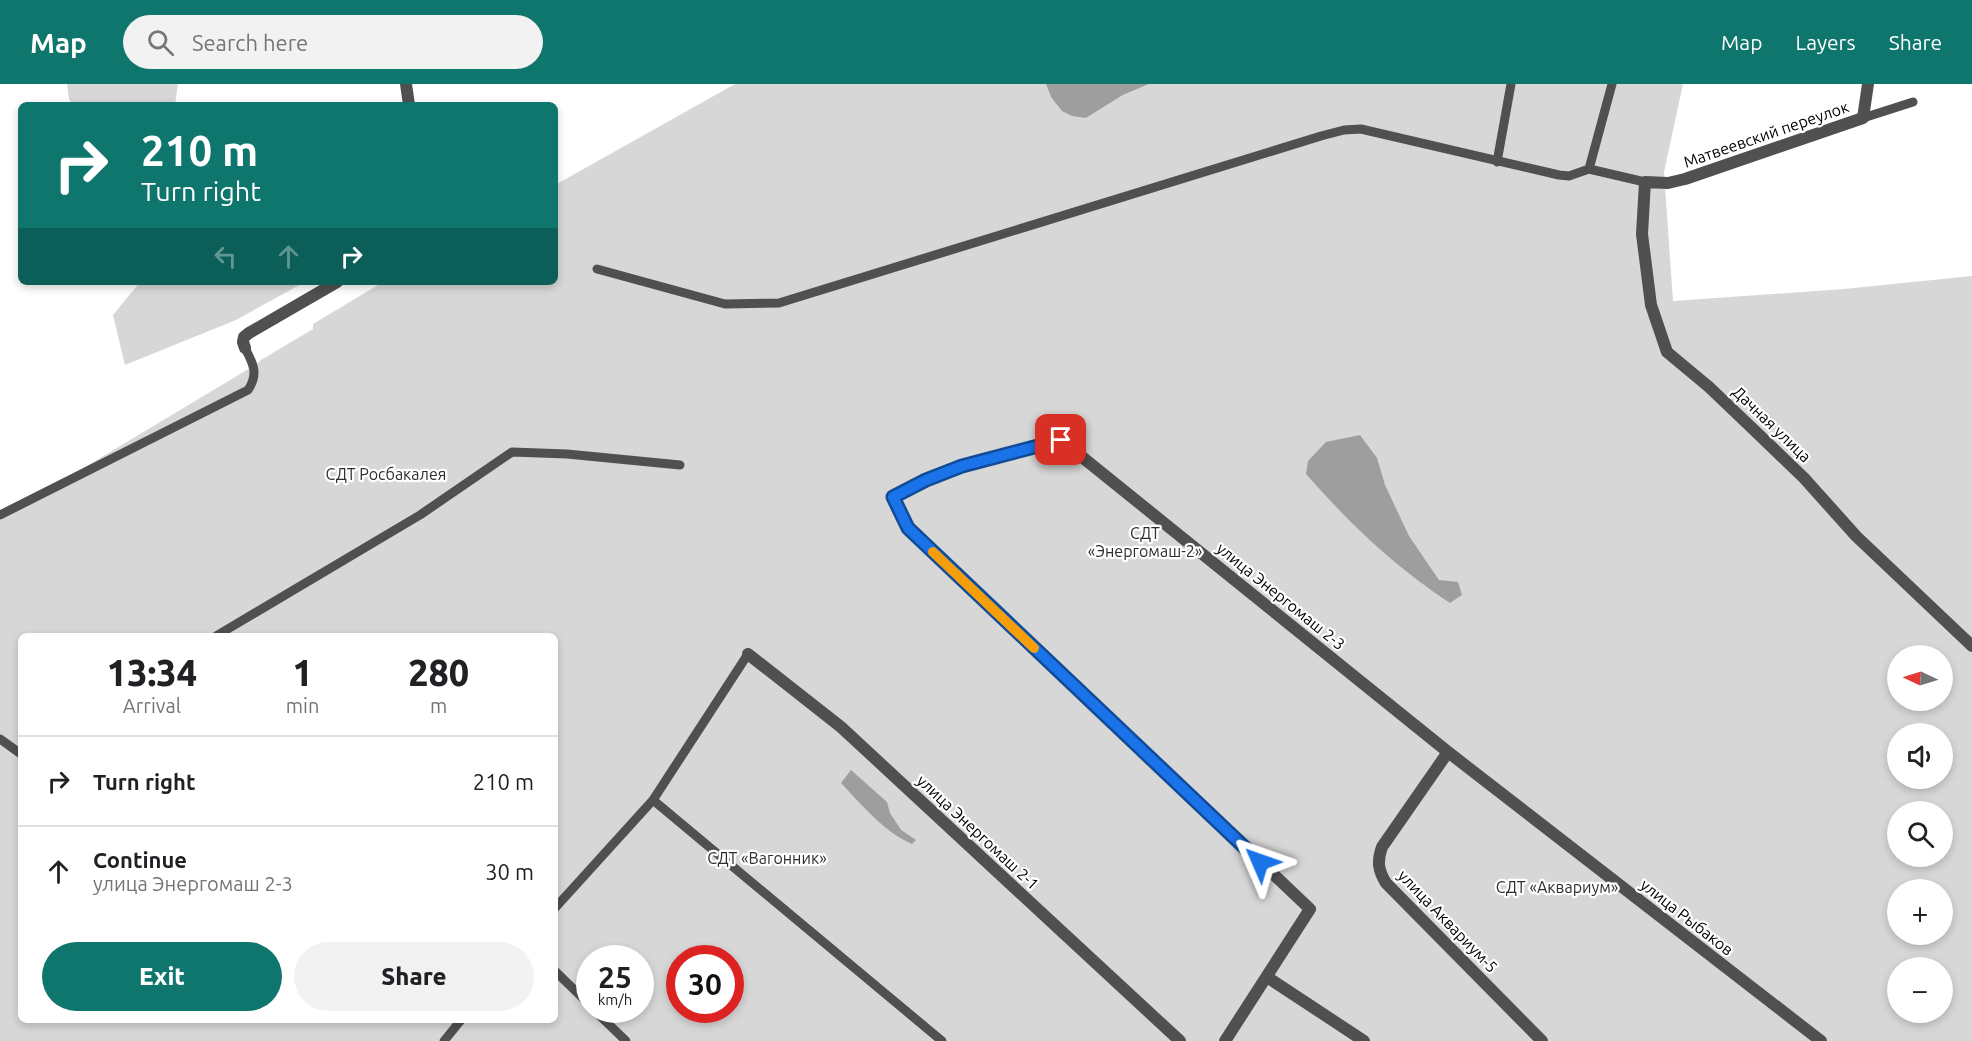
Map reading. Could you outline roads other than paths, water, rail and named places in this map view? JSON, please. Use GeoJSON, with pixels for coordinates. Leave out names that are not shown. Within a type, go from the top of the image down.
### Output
{"type":"FeatureCollection","features":[{"type":"Feature","properties":{"kind":"street"},"geometry":{"type":"LineString","coordinates":[[406,84],[409,102]]}},
{"type":"Feature","properties":{"kind":"street","name":"Матвеевский переулок"},"geometry":{"type":"LineString","coordinates":[[1645,182],[1668,183],[1685,179],[1863,118],[1868,84]]}},
{"type":"Feature","properties":{"kind":"street","name":"Дачная улица"},"geometry":{"type":"LineString","coordinates":[[1645,182],[1642,234],[1651,304],[1667,352],[1754,429],[1804,478],[1856,536],[1972,646]]}},
{"type":"Feature","properties":{"kind":"street"},"geometry":{"type":"LineString","coordinates":[[245,348],[244,337],[249,333],[333,285]]}},
{"type":"Feature","properties":{"kind":"street","name":"улица Энергомаш 2-3"},"geometry":{"type":"LineString","coordinates":[[962,466],[1061,440],[1448,753]]}},
{"type":"Feature","properties":{"kind":"street"},"geometry":{"type":"LineString","coordinates":[[893,497],[908,528],[1310,909],[1225,1041]]}},
{"type":"Feature","properties":{"kind":"street","name":"улица Энергомаш 2-1"},"geometry":{"type":"LineString","coordinates":[[748,654],[841,727],[1180,1041]]}},
{"type":"Feature","properties":{"kind":"street","name":"улица Аквариум-5"},"geometry":{"type":"LineString","coordinates":[[1448,753],[1382,847],[1377,860],[1380,873],[1386,883],[1542,1041]]}},
{"type":"Feature","properties":{"kind":"street","name":"улица Рыбаков"},"geometry":{"type":"LineString","coordinates":[[1448,753],[1821,1041]]}},
{"type":"Feature","properties":{"kind":"street"},"geometry":{"type":"LineString","coordinates":[[1267,977],[1364,1041]]}},
{"type":"Feature","properties":{"kind":"lane"},"geometry":{"type":"LineString","coordinates":[[1497,162],[1511,84]]}},
{"type":"Feature","properties":{"kind":"lane"},"geometry":{"type":"LineString","coordinates":[[1589,169],[1612,84]]}},
{"type":"Feature","properties":{"kind":"lane"},"geometry":{"type":"LineString","coordinates":[[1863,118],[1913,102]]}},
{"type":"Feature","properties":{"kind":"lane"},"geometry":{"type":"LineString","coordinates":[[597,268],[725,304],[779,303],[1344,130],[1362,129],[1559,175],[1569,176],[1589,169],[1645,182]]}},
{"type":"Feature","properties":{"kind":"lane"},"geometry":{"type":"LineString","coordinates":[[0,515],[248,390],[254,381],[254,370],[253,362],[245,348]]}},
{"type":"Feature","properties":{"kind":"lane"},"geometry":{"type":"LineString","coordinates":[[221,633],[420,515],[512,452],[567,454],[680,465]]}},
{"type":"Feature","properties":{"kind":"lane"},"geometry":{"type":"LineString","coordinates":[[893,497],[926,480],[962,466]]}},
{"type":"Feature","properties":{"kind":"lane"},"geometry":{"type":"LineString","coordinates":[[558,905],[653,800],[748,654]]}},
{"type":"Feature","properties":{"kind":"lane"},"geometry":{"type":"LineString","coordinates":[[0,739],[18,752]]}},
{"type":"Feature","properties":{"kind":"lane"},"geometry":{"type":"LineString","coordinates":[[653,800],[942,1041]]}},
{"type":"Feature","properties":{"kind":"lane"},"geometry":{"type":"LineString","coordinates":[[558,974],[576,991]]}},
{"type":"Feature","properties":{"kind":"lane"},"geometry":{"type":"LineString","coordinates":[[444,1041],[459,1023]]}},
{"type":"Feature","properties":{"kind":"lane"},"geometry":{"type":"LineString","coordinates":[[607,1023],[626,1041]]}},
{"type":"Feature","properties":{"kind":"park label","name":"СДТ Росбакалея"},"geometry":{"type":"Point","coordinates":[386,474]}},
{"type":"Feature","properties":{"kind":"park label","name":"СДТ «Энергомаш-2»"},"geometry":{"type":"Point","coordinates":[1145,542]}},
{"type":"Feature","properties":{"kind":"park label","name":"СДТ «Вагонник»"},"geometry":{"type":"Point","coordinates":[767,858]}},
{"type":"Feature","properties":{"kind":"park label","name":"СДТ «Аквариум»"},"geometry":{"type":"Point","coordinates":[1557,887]}}]}
